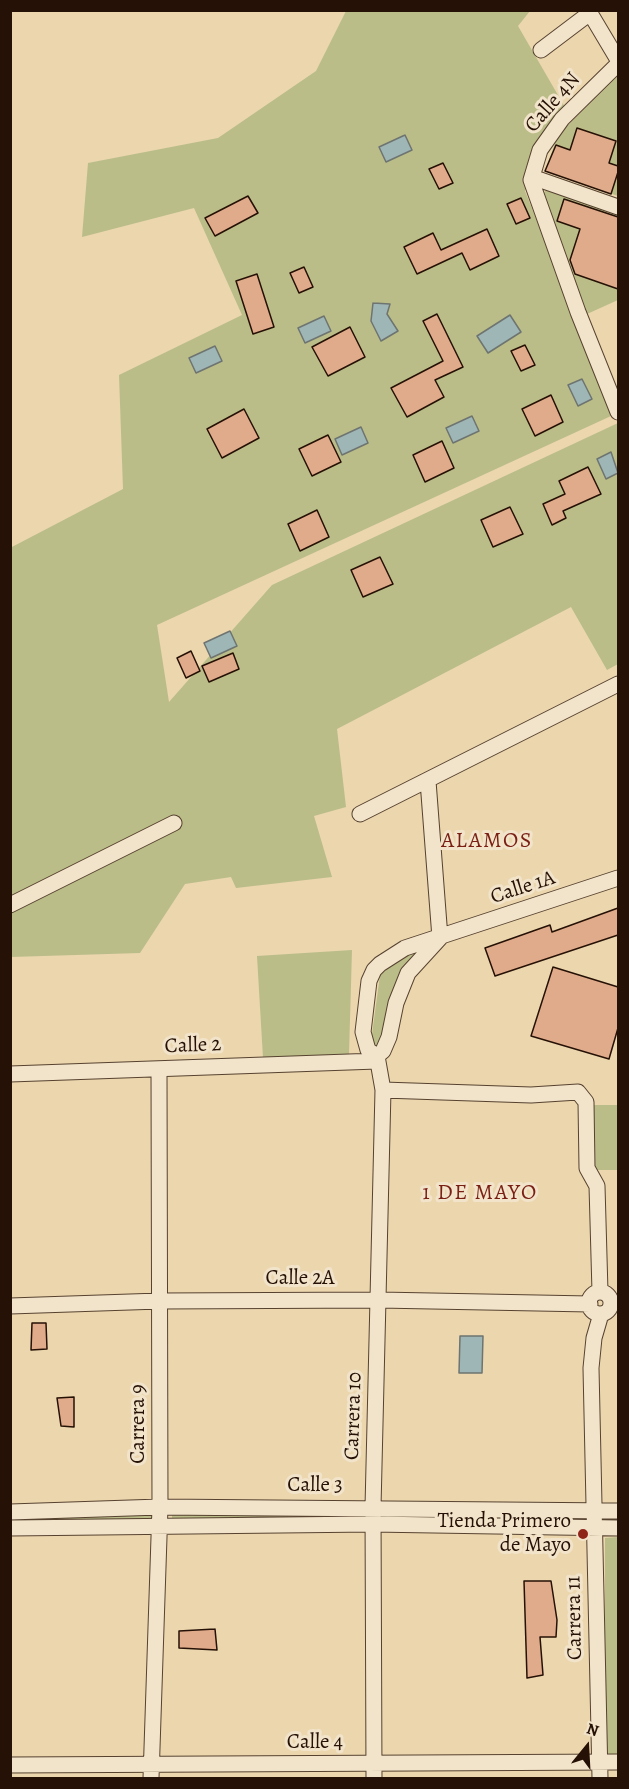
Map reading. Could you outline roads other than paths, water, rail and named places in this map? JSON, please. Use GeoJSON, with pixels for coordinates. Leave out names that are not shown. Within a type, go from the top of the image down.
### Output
{"type":"FeatureCollection","features":[{"type":"Feature","properties":{"kind":"street"},"geometry":{"type":"LineString","coordinates":[[541,50],[591,12],[618,60]]}},
{"type":"Feature","properties":{"kind":"street","name":"Calle 4N"},"geometry":{"type":"LineString","coordinates":[[532,177],[540,150],[562,119],[618,64]]}},
{"type":"Feature","properties":{"kind":"street"},"geometry":{"type":"LineString","coordinates":[[532,177],[618,207]]}},
{"type":"Feature","properties":{"kind":"street"},"geometry":{"type":"LineString","coordinates":[[532,177],[578,312],[618,412]]}},
{"type":"Feature","properties":{"kind":"street"},"geometry":{"type":"LineString","coordinates":[[360,814],[618,684]]}},
{"type":"Feature","properties":{"kind":"street"},"geometry":{"type":"LineString","coordinates":[[377,1059],[389,1037],[396,1003],[408,974],[440,938],[428,781]]}},
{"type":"Feature","properties":{"kind":"street"},"geometry":{"type":"LineString","coordinates":[[10,905],[174,823]]}},
{"type":"Feature","properties":{"kind":"street","name":"Calle 1A"},"geometry":{"type":"LineString","coordinates":[[440,938],[618,878]]}},
{"type":"Feature","properties":{"kind":"street","name":"Carrera 10"},"geometry":{"type":"LineString","coordinates":[[374,1771],[372,1524],[383,1090],[377,1059],[368,1050],[363,1032],[369,981],[374,970],[405,948],[440,938]]}},
{"type":"Feature","properties":{"kind":"street","name":"Calle 2"},"geometry":{"type":"LineString","coordinates":[[10,1074],[377,1059]]}},
{"type":"Feature","properties":{"kind":"street","name":"Carrera 9"},"geometry":{"type":"LineString","coordinates":[[151,1771],[160,1507],[159,1069]]}},
{"type":"Feature","properties":{"kind":"street","name":"Carrera 11"},"geometry":{"type":"LineString","coordinates":[[383,1090],[531,1095],[578,1092],[586,1102],[587,1168],[597,1186],[604,1303],[594,1338],[591,1368],[600,1779]]}},
{"type":"Feature","properties":{"kind":"street","name":"Calle 2A"},"geometry":{"type":"LineString","coordinates":[[10,1306],[160,1301],[379,1300],[604,1303]]}},
{"type":"Feature","properties":{"kind":"street","name":"Calle 3"},"geometry":{"type":"LineString","coordinates":[[10,1512],[160,1507],[478,1510],[594,1521],[618,1528]]}},
{"type":"Feature","properties":{"kind":"street"},"geometry":{"type":"LineString","coordinates":[[260,1508],[261,1525]]}},
{"type":"Feature","properties":{"kind":"street"},"geometry":{"type":"LineString","coordinates":[[478,1510],[479,1526]]}},
{"type":"Feature","properties":{"kind":"street"},"geometry":{"type":"LineString","coordinates":[[49,1511],[50,1527]]}},
{"type":"Feature","properties":{"kind":"street","name":"Calle 3"},"geometry":{"type":"LineString","coordinates":[[10,1528],[372,1524],[479,1526],[594,1521],[618,1511]]}},
{"type":"Feature","properties":{"kind":"street","name":"Calle 4"},"geometry":{"type":"LineString","coordinates":[[10,1765],[151,1771],[374,1771],[618,1762]]}},
{"type":"Feature","properties":{"kind":"water"},"geometry":{"type":"Polygon","coordinates":[[[405,135],[412,150],[386,162],[379,147],[405,135]]]}},
{"type":"Feature","properties":{"kind":"water"},"geometry":{"type":"Polygon","coordinates":[[[373,303],[390,304],[387,314],[398,331],[381,341],[371,321],[373,303]]]}},
{"type":"Feature","properties":{"kind":"water"},"geometry":{"type":"Polygon","coordinates":[[[510,315],[521,332],[488,353],[477,336],[510,315]]]}},
{"type":"Feature","properties":{"kind":"water"},"geometry":{"type":"Polygon","coordinates":[[[324,316],[331,331],[305,343],[298,328],[324,316]]]}},
{"type":"Feature","properties":{"kind":"water"},"geometry":{"type":"Polygon","coordinates":[[[215,346],[222,361],[196,373],[189,358],[215,346]]]}},
{"type":"Feature","properties":{"kind":"water"},"geometry":{"type":"Polygon","coordinates":[[[582,379],[592,399],[578,406],[568,385],[582,379]]]}},
{"type":"Feature","properties":{"kind":"water"},"geometry":{"type":"Polygon","coordinates":[[[472,416],[479,431],[453,443],[446,428],[472,416]]]}},
{"type":"Feature","properties":{"kind":"water"},"geometry":{"type":"Polygon","coordinates":[[[361,427],[368,443],[342,455],[335,439],[361,427]]]}},
{"type":"Feature","properties":{"kind":"water"},"geometry":{"type":"Polygon","coordinates":[[[611,452],[618,473],[606,479],[597,459],[611,452]]]}},
{"type":"Feature","properties":{"kind":"water"},"geometry":{"type":"Polygon","coordinates":[[[230,631],[237,646],[211,658],[204,643],[230,631]]]}},
{"type":"Feature","properties":{"kind":"water"},"geometry":{"type":"Polygon","coordinates":[[[460,1336],[483,1336],[482,1373],[459,1373],[460,1336]]]}},
{"type":"Feature","properties":{"kind":"place","name":"Tienda Primero de Mayo"},"geometry":{"type":"Point","coordinates":[583,1534]}},
{"type":"Feature","properties":{"kind":"district","name":"ALAMOS"},"geometry":{"type":"Point","coordinates":[487,842]}},
{"type":"Feature","properties":{"kind":"district","name":"1 DE MAYO"},"geometry":{"type":"Point","coordinates":[480,1194]}}]}
